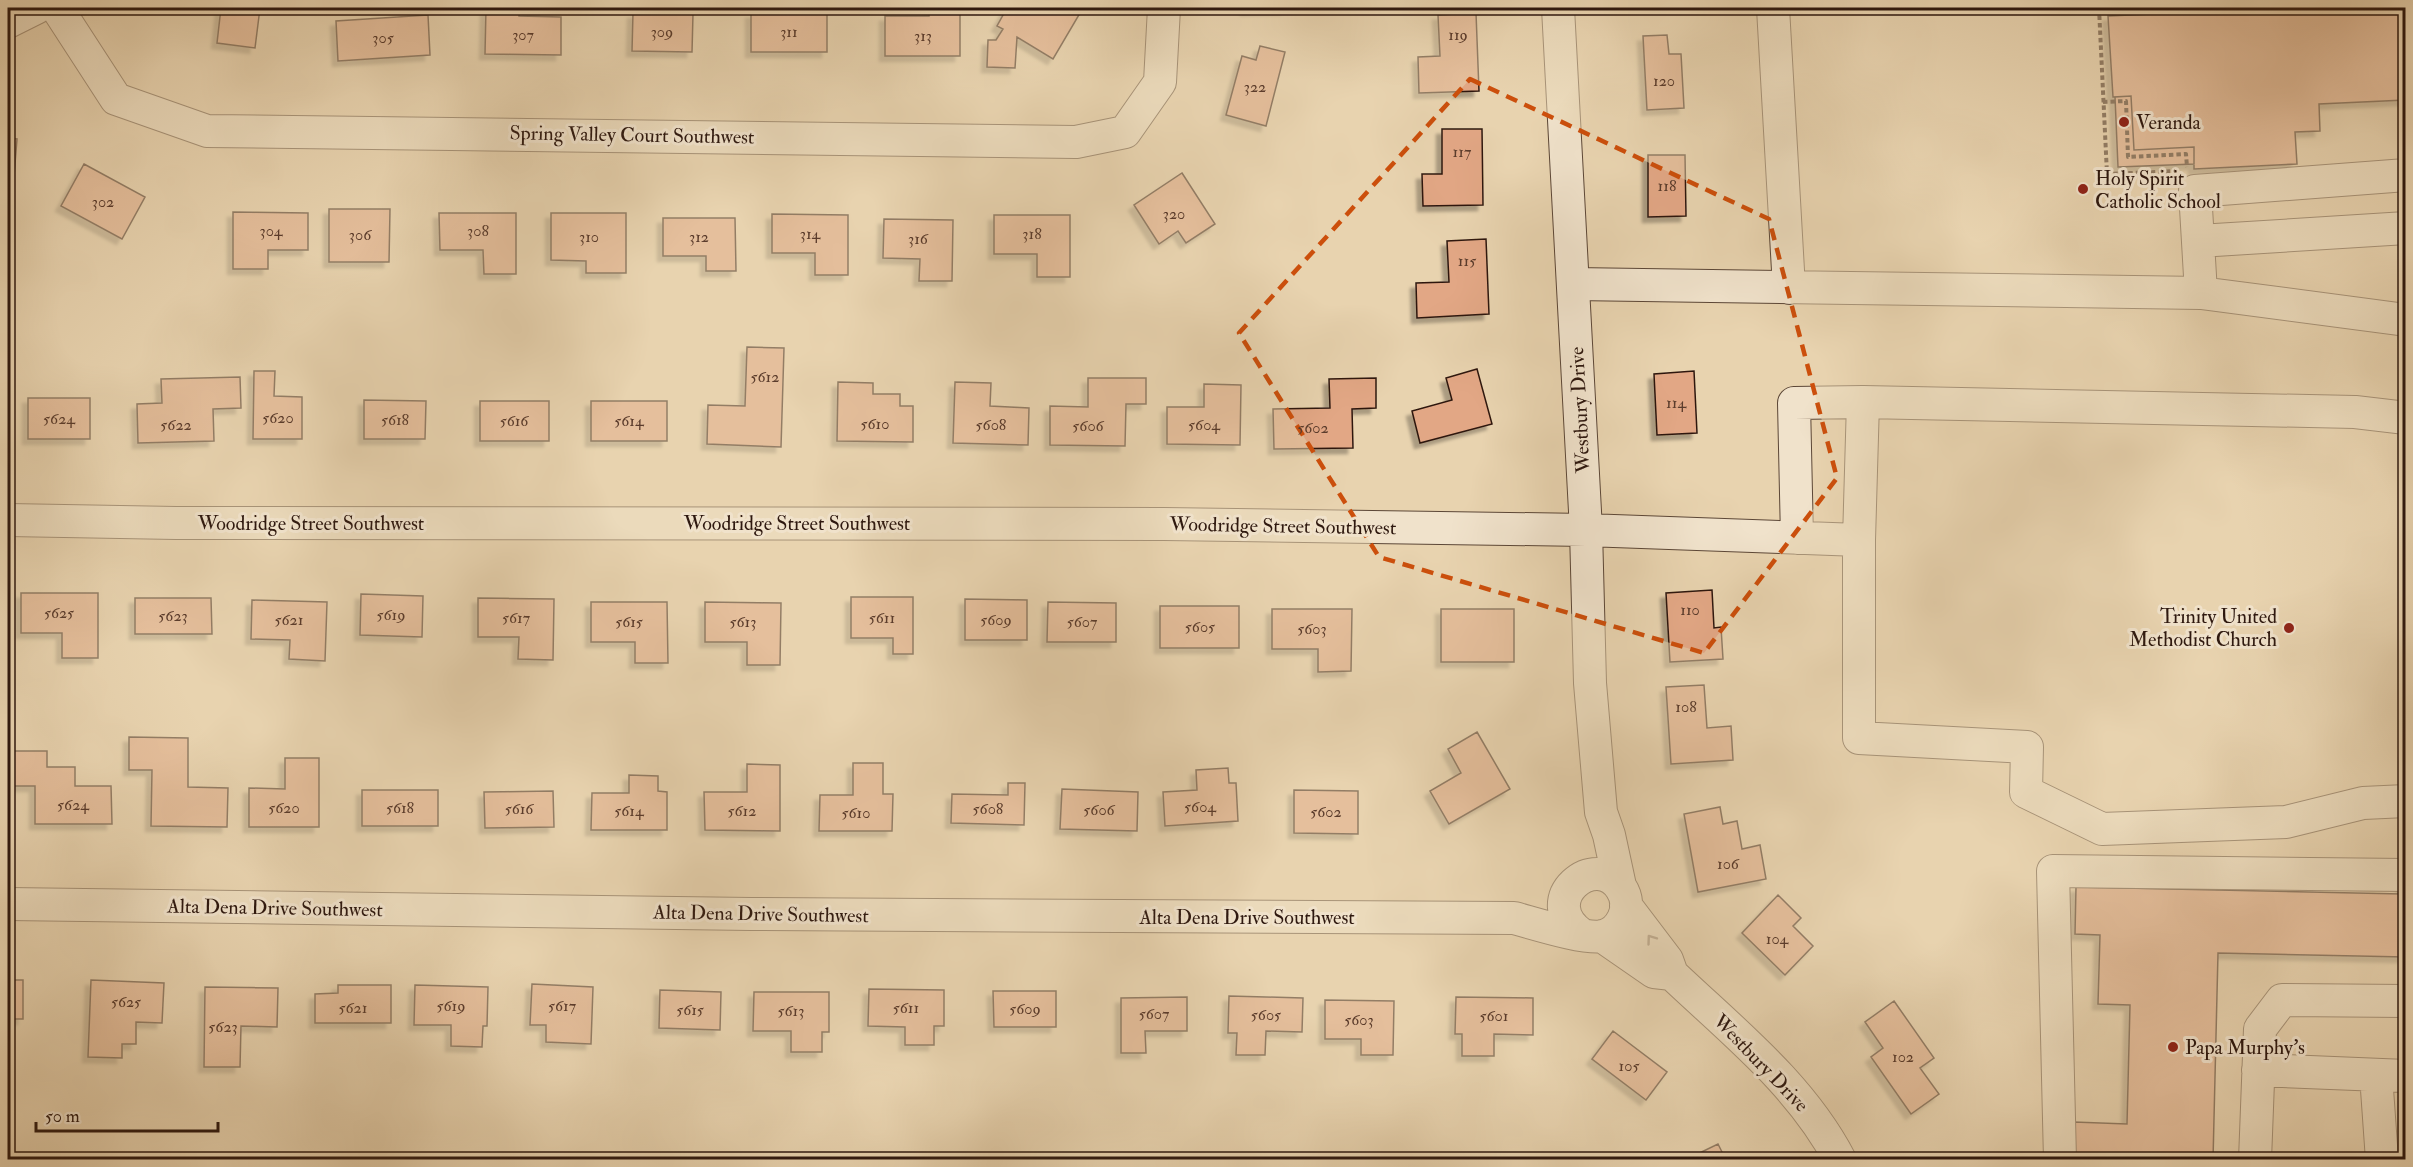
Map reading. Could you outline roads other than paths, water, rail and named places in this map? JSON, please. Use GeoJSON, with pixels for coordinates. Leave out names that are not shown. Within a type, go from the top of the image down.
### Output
{"type":"FeatureCollection","features":[{"type":"Feature","properties":{"kind":"street"},"geometry":{"type":"LineString","coordinates":[[8,22],[36,8]]}},
{"type":"Feature","properties":{"kind":"street","name":"Spring Valley Court Southwest"},"geometry":{"type":"LineString","coordinates":[[57,8],[116,99],[207,131],[1076,142],[1125,132],[1160,82],[1164,8]]}},
{"type":"Feature","properties":{"kind":"street","name":"Westbury Drive"},"geometry":{"type":"LineString","coordinates":[[1558,8],[1586,530],[1590,683],[1601,812],[1610,835],[1623,896],[1666,960],[1672,974],[1783,1080],[1825,1131],[1840,1160]]}},
{"type":"Feature","properties":{"kind":"street"},"geometry":{"type":"LineString","coordinates":[[1773,8],[1790,288]]}},
{"type":"Feature","properties":{"kind":"street"},"geometry":{"type":"LineString","coordinates":[[2201,292],[2195,191],[2406,175]]}},
{"type":"Feature","properties":{"kind":"street"},"geometry":{"type":"LineString","coordinates":[[2199,241],[2406,228]]}},
{"type":"Feature","properties":{"kind":"street"},"geometry":{"type":"LineString","coordinates":[[1574,284],[2201,292],[2406,320]]}},
{"type":"Feature","properties":{"kind":"street"},"geometry":{"type":"LineString","coordinates":[[1797,538],[1794,403],[1863,402],[2355,412],[2406,418]]}},
{"type":"Feature","properties":{"kind":"street"},"geometry":{"type":"LineString","coordinates":[[1863,402],[1859,540],[1859,738],[2027,747],[2026,792],[2102,829],[2286,822],[2363,803],[2406,801]]}},
{"type":"Feature","properties":{"kind":"street","name":"Woodridge Street Southwest"},"geometry":{"type":"LineString","coordinates":[[8,520],[176,524],[1164,524],[1586,530],[1859,540]]}},
{"type":"Feature","properties":{"kind":"street","name":"Westbury Drive"},"geometry":{"type":"LineString","coordinates":[[1576,883],[1590,860],[1601,812]]}},
{"type":"Feature","properties":{"kind":"street"},"geometry":{"type":"LineString","coordinates":[[2060,1160],[2053,871],[2406,875]]}},
{"type":"Feature","properties":{"kind":"street"},"geometry":{"type":"LineString","coordinates":[[1603,876],[1612,879],[1623,896],[1624,916],[1620,925],[1612,933],[1592,935],[1572,928],[1566,919],[1564,899],[1576,883],[1603,876]]}},
{"type":"Feature","properties":{"kind":"street","name":"Alta Dena Drive Southwest"},"geometry":{"type":"LineString","coordinates":[[1514,918],[1576,883]]}},
{"type":"Feature","properties":{"kind":"street","name":"Alta Dena Drive Southwest"},"geometry":{"type":"LineString","coordinates":[[8,904],[752,914],[1514,918],[1592,935]]}},
{"type":"Feature","properties":{"kind":"street","name":"Westbury Drive"},"geometry":{"type":"LineString","coordinates":[[1592,935],[1654,972],[1672,974]]}},
{"type":"Feature","properties":{"kind":"street"},"geometry":{"type":"LineString","coordinates":[[2255,1160],[2260,1029],[2282,1000],[2406,1001]]}},
{"type":"Feature","properties":{"kind":"street"},"geometry":{"type":"LineString","coordinates":[[2258,1070],[2391,1076],[2382,1160]]}},
{"type":"Feature","properties":{"kind":"place","name":"Veranda"},"geometry":{"type":"Point","coordinates":[2124,122]}},
{"type":"Feature","properties":{"kind":"place","name":"Holy Spirit Catholic School"},"geometry":{"type":"Point","coordinates":[2083,189]}},
{"type":"Feature","properties":{"kind":"place","name":"Trinity United Methodist Church"},"geometry":{"type":"Point","coordinates":[2289,628]}},
{"type":"Feature","properties":{"kind":"place","name":"Papa Murphy's"},"geometry":{"type":"Point","coordinates":[2173,1047]}}]}
